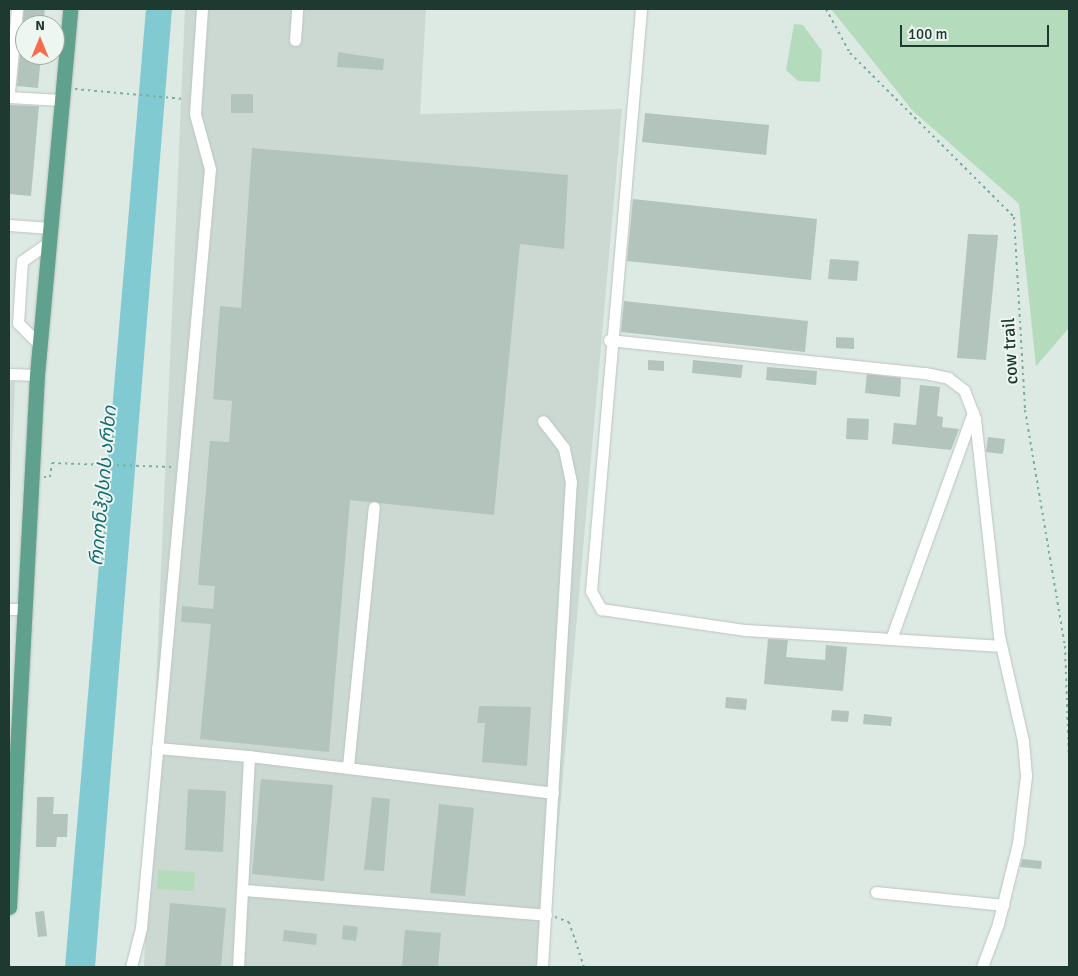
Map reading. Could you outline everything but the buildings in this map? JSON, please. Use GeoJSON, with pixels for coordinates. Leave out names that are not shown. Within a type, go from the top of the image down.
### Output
{"type":"FeatureCollection","features":[{"type":"Feature","properties":{"kind":"main road"},"geometry":{"type":"LineString","coordinates":[[9,907],[16,609],[30,476],[36,375],[70,9]]}},
{"type":"Feature","properties":{"kind":"street"},"geometry":{"type":"LineString","coordinates":[[9,92],[16,9]]}},
{"type":"Feature","properties":{"kind":"street"},"geometry":{"type":"LineString","coordinates":[[131,967],[142,928],[181,467],[210,168],[195,114],[202,9]]}},
{"type":"Feature","properties":{"kind":"street"},"geometry":{"type":"LineString","coordinates":[[295,40],[297,9]]}},
{"type":"Feature","properties":{"kind":"street"},"geometry":{"type":"LineString","coordinates":[[641,9],[609,340],[591,591],[601,609],[746,630],[1001,646]]}},
{"type":"Feature","properties":{"kind":"street"},"geometry":{"type":"LineString","coordinates":[[9,97],[62,94]]}},
{"type":"Feature","properties":{"kind":"street"},"geometry":{"type":"LineString","coordinates":[[9,225],[49,235]]}},
{"type":"Feature","properties":{"kind":"street"},"geometry":{"type":"LineString","coordinates":[[39,344],[18,323],[22,261],[49,235]]}},
{"type":"Feature","properties":{"kind":"street"},"geometry":{"type":"LineString","coordinates":[[609,340],[925,373],[948,378],[964,390],[973,412],[1001,646],[1023,741],[1026,776],[1018,843],[1003,905],[982,967]]}},
{"type":"Feature","properties":{"kind":"street"},"geometry":{"type":"LineString","coordinates":[[9,374],[36,375]]}},
{"type":"Feature","properties":{"kind":"street"},"geometry":{"type":"LineString","coordinates":[[892,639],[973,412]]}},
{"type":"Feature","properties":{"kind":"street"},"geometry":{"type":"LineString","coordinates":[[542,967],[571,482],[564,448],[543,421]]}},
{"type":"Feature","properties":{"kind":"street"},"geometry":{"type":"LineString","coordinates":[[348,766],[374,507]]}},
{"type":"Feature","properties":{"kind":"street"},"geometry":{"type":"LineString","coordinates":[[157,748],[348,766],[553,793]]}},
{"type":"Feature","properties":{"kind":"street"},"geometry":{"type":"LineString","coordinates":[[238,967],[244,890],[249,756]]}},
{"type":"Feature","properties":{"kind":"street"},"geometry":{"type":"LineString","coordinates":[[244,890],[546,914]]}},
{"type":"Feature","properties":{"kind":"street"},"geometry":{"type":"LineString","coordinates":[[876,892],[1003,905]]}},
{"type":"Feature","properties":{"kind":"path","name":"cow trail"},"geometry":{"type":"LineString","coordinates":[[826,9],[850,53],[1014,217],[1025,410],[1065,646],[1069,764]]}},
{"type":"Feature","properties":{"kind":"path"},"geometry":{"type":"LineString","coordinates":[[62,94],[137,94],[182,99]]}},
{"type":"Feature","properties":{"kind":"path"},"geometry":{"type":"LineString","coordinates":[[30,476],[50,477],[52,463],[181,467]]}},
{"type":"Feature","properties":{"kind":"path"},"geometry":{"type":"LineString","coordinates":[[1069,857],[1069,876]]}},
{"type":"Feature","properties":{"kind":"path"},"geometry":{"type":"LineString","coordinates":[[546,914],[569,922],[584,967]]}},
{"type":"Feature","properties":{"kind":"shaded area"},"geometry":{"type":"Polygon","coordinates":[[[185,9],[426,9],[420,114],[622,109],[546,967],[144,967],[185,9]]]}},
{"type":"Feature","properties":{"kind":"shaded area"},"geometry":{"type":"Polygon","coordinates":[[[9,382],[15,382],[9,522],[9,382]]]}},
{"type":"Feature","properties":{"kind":"green space"},"geometry":{"type":"Polygon","coordinates":[[[831,9],[1069,9],[1069,328],[1036,366],[1019,204],[913,111],[831,9]]]}},
{"type":"Feature","properties":{"kind":"green space"},"geometry":{"type":"Polygon","coordinates":[[[794,24],[803,25],[822,51],[820,82],[798,81],[786,70],[794,24]]]}},
{"type":"Feature","properties":{"kind":"green space"},"geometry":{"type":"Polygon","coordinates":[[[158,870],[195,872],[194,891],[157,889],[158,870]]]}},
{"type":"Feature","properties":{"kind":"water"},"geometry":{"type":"Polygon","coordinates":[[[146,9],[172,9],[95,967],[65,967],[146,9]]]}},
{"type":"Feature","properties":{"kind":"water label","name":"რიონჰესის არხი"},"geometry":{"type":"Point","coordinates":[104,486]}}]}
